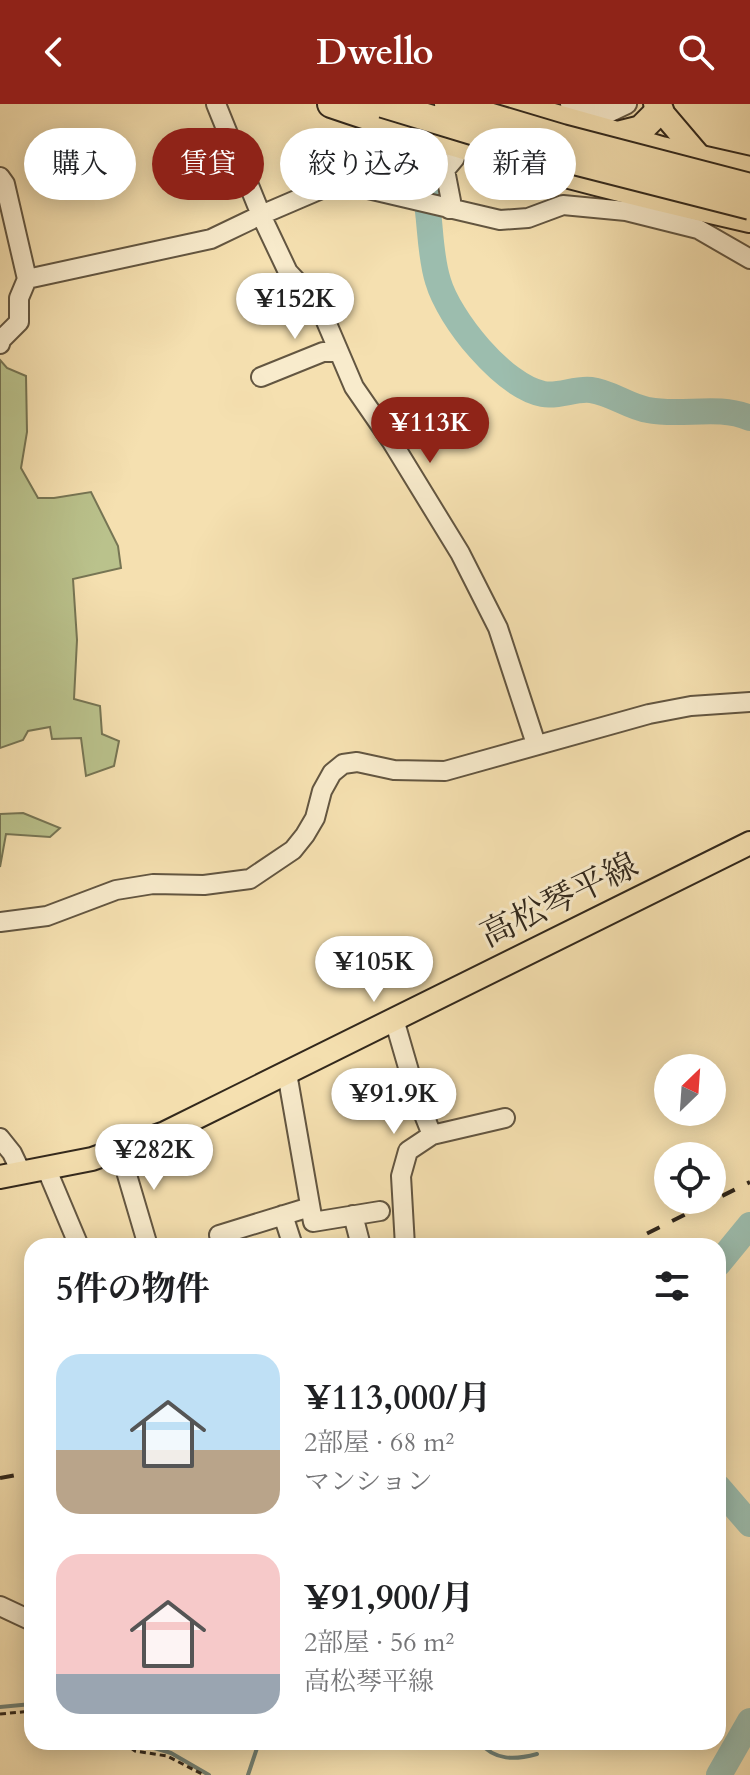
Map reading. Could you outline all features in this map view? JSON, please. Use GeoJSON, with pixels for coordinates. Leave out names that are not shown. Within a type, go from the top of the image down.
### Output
{"type":"FeatureCollection","features":[{"type":"Feature","properties":{"kind":"highway"},"geometry":{"type":"LineString","coordinates":[[331,104],[394,128]]}},
{"type":"Feature","properties":{"kind":"highway"},"geometry":{"type":"LineString","coordinates":[[383,104],[558,157],[750,206]]}},
{"type":"Feature","properties":{"kind":"highway"},"geometry":{"type":"LineString","coordinates":[[448,104],[562,138],[750,187]]}},
{"type":"Feature","properties":{"kind":"highway"},"geometry":{"type":"LineString","coordinates":[[507,104],[703,160],[750,170]]}},
{"type":"Feature","properties":{"kind":"highway"},"geometry":{"type":"LineString","coordinates":[[601,132],[617,135],[635,132],[660,106]]}},
{"type":"Feature","properties":{"kind":"highway"},"geometry":{"type":"LineString","coordinates":[[448,149],[750,217]]}},
{"type":"Feature","properties":{"kind":"main road"},"geometry":{"type":"LineString","coordinates":[[660,106],[750,217]]}},
{"type":"Feature","properties":{"kind":"main road","name":"高松琴平線"},"geometry":{"type":"LineString","coordinates":[[11,1176],[120,1151],[226,1104],[750,843]]}},
{"type":"Feature","properties":{"kind":"street"},"geometry":{"type":"LineString","coordinates":[[216,104],[288,272],[319,305],[354,387],[392,442],[460,553],[498,628],[536,744]]}},
{"type":"Feature","properties":{"kind":"street"},"geometry":{"type":"LineString","coordinates":[[570,104],[606,114],[627,104]]}},
{"type":"Feature","properties":{"kind":"street"},"geometry":{"type":"LineString","coordinates":[[0,177],[5,184],[27,279],[19,298],[19,322],[0,344]]}},
{"type":"Feature","properties":{"kind":"street"},"geometry":{"type":"LineString","coordinates":[[27,279],[211,239],[324,188],[351,185],[500,220],[528,218],[563,205],[626,211],[698,229],[750,259]]}},
{"type":"Feature","properties":{"kind":"street"},"geometry":{"type":"LineString","coordinates":[[445,208],[451,201],[448,186]]}},
{"type":"Feature","properties":{"kind":"street"},"geometry":{"type":"LineString","coordinates":[[261,377],[323,352],[337,352]]}},
{"type":"Feature","properties":{"kind":"street"},"geometry":{"type":"LineString","coordinates":[[0,922],[47,916],[116,890],[153,884],[204,885],[250,879],[293,850],[315,818],[322,791],[332,773],[343,764],[357,762],[394,770],[445,771],[649,714],[691,706],[750,702]]}},
{"type":"Feature","properties":{"kind":"street"},"geometry":{"type":"LineString","coordinates":[[394,1019],[416,1095],[432,1135]]}},
{"type":"Feature","properties":{"kind":"street"},"geometry":{"type":"LineString","coordinates":[[287,1073],[313,1222],[380,1211]]}},
{"type":"Feature","properties":{"kind":"street"},"geometry":{"type":"LineString","coordinates":[[405,1238],[401,1176],[402,1163],[408,1151],[432,1135],[505,1118]]}},
{"type":"Feature","properties":{"kind":"street"},"geometry":{"type":"LineString","coordinates":[[0,1138],[12,1153],[11,1176]]}},
{"type":"Feature","properties":{"kind":"street"},"geometry":{"type":"LineString","coordinates":[[120,1151],[146,1238]]}},
{"type":"Feature","properties":{"kind":"street"},"geometry":{"type":"LineString","coordinates":[[47,1170],[76,1238]]}},
{"type":"Feature","properties":{"kind":"street"},"geometry":{"type":"LineString","coordinates":[[220,1238],[219,1235],[310,1207]]}},
{"type":"Feature","properties":{"kind":"street"},"geometry":{"type":"LineString","coordinates":[[283,1215],[290,1238]]}},
{"type":"Feature","properties":{"kind":"street"},"geometry":{"type":"LineString","coordinates":[[353,1215],[359,1238]]}},
{"type":"Feature","properties":{"kind":"street"},"geometry":{"type":"LineString","coordinates":[[0,1606],[24,1617]]}},
{"type":"Feature","properties":{"kind":"path"},"geometry":{"type":"LineString","coordinates":[[0,1714],[24,1712]]}},
{"type":"Feature","properties":{"kind":"path"},"geometry":{"type":"LineString","coordinates":[[134,1750],[167,1756],[204,1775]]}},
{"type":"Feature","properties":{"kind":"green space"},"geometry":{"type":"Polygon","coordinates":[[[0,360],[7,368],[26,376],[27,432],[21,468],[38,498],[91,492],[118,546],[121,568],[73,579],[77,640],[74,699],[100,706],[102,734],[119,741],[114,766],[86,776],[81,738],[52,739],[50,727],[28,731],[23,740],[0,748],[0,360]]]}},
{"type":"Feature","properties":{"kind":"green space"},"geometry":{"type":"Polygon","coordinates":[[[23,813],[60,828],[50,837],[6,834],[0,867],[0,814],[23,813]]]}},
{"type":"Feature","properties":{"kind":"waterway"},"geometry":{"type":"LineString","coordinates":[[399,110],[423,181],[438,281],[453,314],[495,365],[527,388],[543,394],[591,390],[648,410],[725,412],[750,418]]}},
{"type":"Feature","properties":{"kind":"waterway"},"geometry":{"type":"LineString","coordinates":[[726,1254],[750,1225]]}},
{"type":"Feature","properties":{"kind":"waterway"},"geometry":{"type":"LineString","coordinates":[[726,1496],[750,1524]]}},
{"type":"Feature","properties":{"kind":"waterway"},"geometry":{"type":"LineString","coordinates":[[0,1707],[24,1705]]}},
{"type":"Feature","properties":{"kind":"waterway"},"geometry":{"type":"LineString","coordinates":[[719,1775],[750,1721]]}},
{"type":"Feature","properties":{"kind":"waterway"},"geometry":{"type":"LineString","coordinates":[[161,1750],[209,1775]]}},
{"type":"Feature","properties":{"kind":"waterway"},"geometry":{"type":"LineString","coordinates":[[248,1775],[256,1750]]}},
{"type":"Feature","properties":{"kind":"waterway"},"geometry":{"type":"LineString","coordinates":[[488,1750],[506,1757],[537,1754]]}},
{"type":"Feature","properties":{"kind":"railway"},"geometry":{"type":"LineString","coordinates":[[638,1238],[750,1182]]}},
{"type":"Feature","properties":{"kind":"railway"},"geometry":{"type":"LineString","coordinates":[[0,1478],[24,1474]]}}]}
